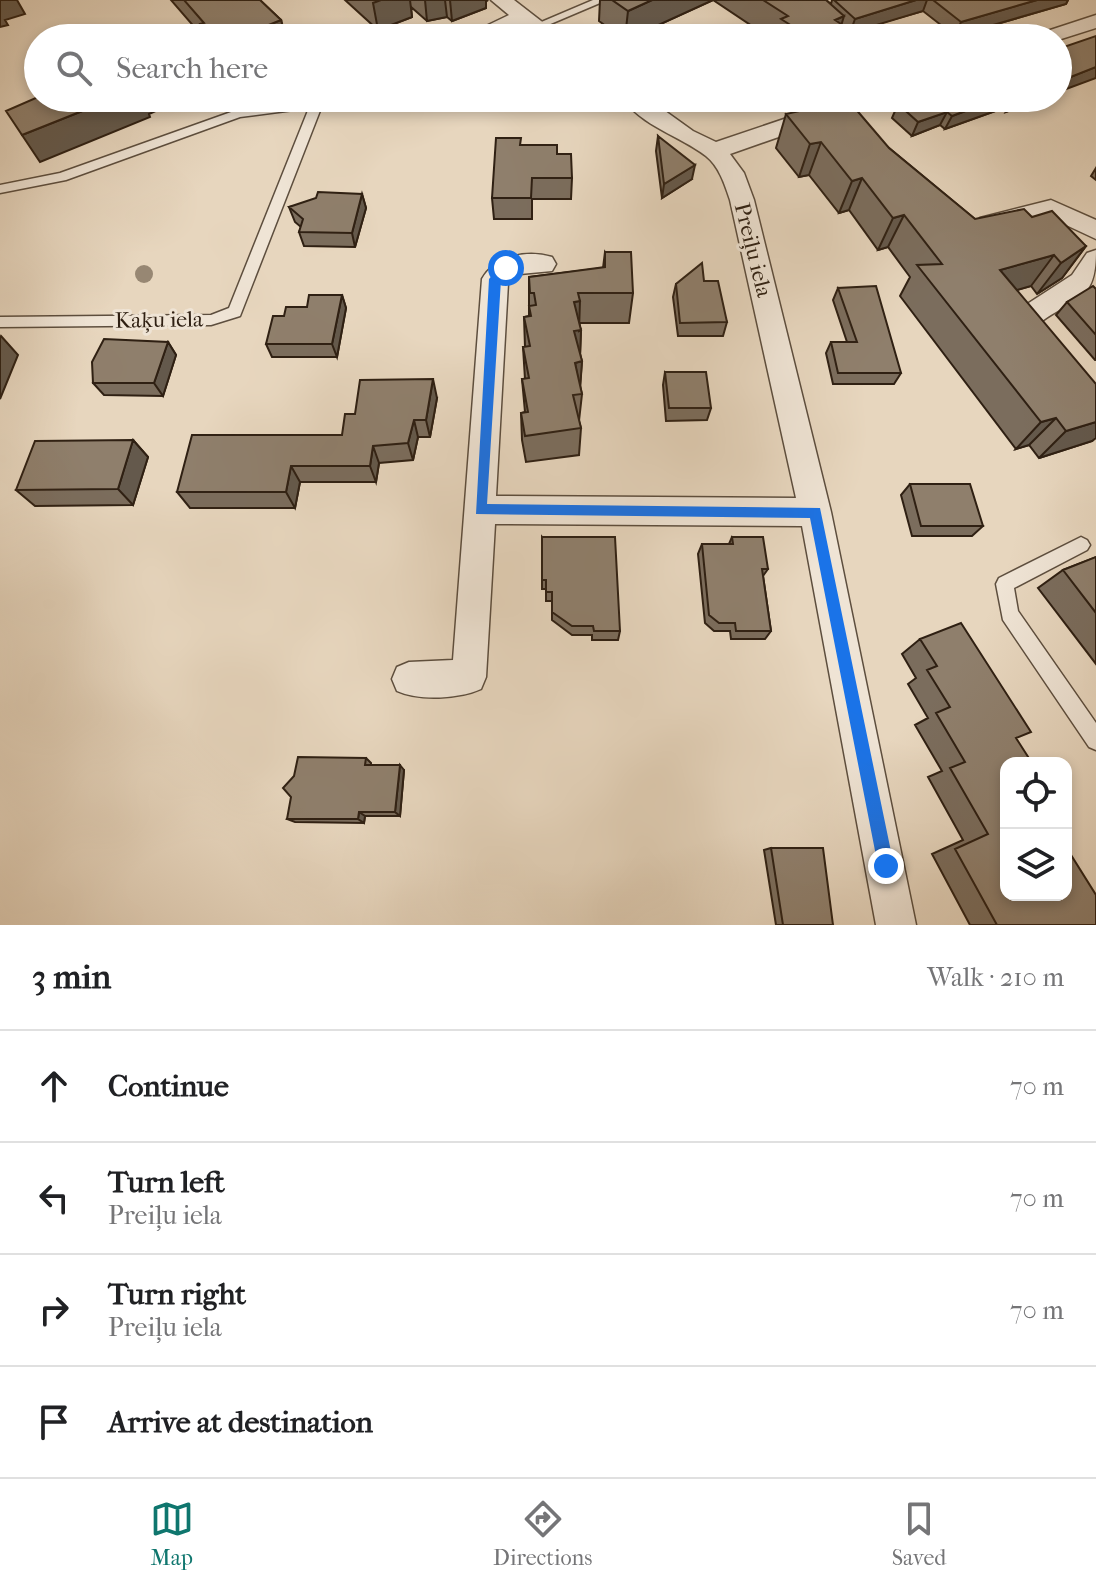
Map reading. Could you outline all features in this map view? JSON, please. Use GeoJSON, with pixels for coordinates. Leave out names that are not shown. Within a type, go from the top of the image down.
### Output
{"type":"FeatureCollection","features":[{"type":"Feature","properties":{"kind":"street"},"geometry":{"type":"LineString","coordinates":[[501,0],[534,24]]}},
{"type":"Feature","properties":{"kind":"street"},"geometry":{"type":"LineString","coordinates":[[1072,29],[1096,21]]}},
{"type":"Feature","properties":{"kind":"street"},"geometry":{"type":"LineString","coordinates":[[652,112],[685,136],[715,151],[841,120],[851,112]]}},
{"type":"Feature","properties":{"kind":"street","name":"Preiļu iela"},"geometry":{"type":"LineString","coordinates":[[715,151],[732,173],[742,200],[815,512],[896,925]]}},
{"type":"Feature","properties":{"kind":"street"},"geometry":{"type":"LineString","coordinates":[[966,227],[975,228],[1051,208],[1096,230]]}},
{"type":"Feature","properties":{"kind":"street"},"geometry":{"type":"LineString","coordinates":[[1051,363],[1027,317],[1081,282],[1096,259]]}},
{"type":"Feature","properties":{"kind":"street"},"geometry":{"type":"LineString","coordinates":[[409,679],[469,677],[495,279],[514,265],[543,264]]}},
{"type":"Feature","properties":{"kind":"street"},"geometry":{"type":"LineString","coordinates":[[480,510],[815,512]]}},
{"type":"Feature","properties":{"kind":"lane"},"geometry":{"type":"LineString","coordinates":[[545,24],[602,0]]}},
{"type":"Feature","properties":{"kind":"lane","name":"Kaķu iela"},"geometry":{"type":"LineString","coordinates":[[0,189],[62,177],[250,112]]}},
{"type":"Feature","properties":{"kind":"lane","name":"Kaķu iela"},"geometry":{"type":"LineString","coordinates":[[0,322],[211,320],[235,312],[318,112]]}},
{"type":"Feature","properties":{"kind":"lane"},"geometry":{"type":"LineString","coordinates":[[1081,545],[1005,584],[1009,614],[1096,740]]}},
{"type":"Feature","properties":{"kind":"building"},"geometry":{"type":"Polygon","coordinates":[[[184,0],[260,0],[281,20],[271,24],[200,24],[204,23],[184,0]]]}},
{"type":"Feature","properties":{"kind":"building"},"geometry":{"type":"Polygon","coordinates":[[[612,0],[652,0],[628,11],[612,0]]]}},
{"type":"Feature","properties":{"kind":"building"},"geometry":{"type":"Polygon","coordinates":[[[763,0],[826,0],[844,16],[835,20],[841,24],[789,24],[781,19],[788,16],[763,0]]]}},
{"type":"Feature","properties":{"kind":"building"},"geometry":{"type":"Polygon","coordinates":[[[834,0],[916,0],[855,19],[834,0]]]}},
{"type":"Feature","properties":{"kind":"building"},"geometry":{"type":"Polygon","coordinates":[[[933,0],[1037,0],[961,22],[933,0]]]}},
{"type":"Feature","properties":{"kind":"building"},"geometry":{"type":"Polygon","coordinates":[[[1096,36],[1096,67],[1072,76],[1072,44],[1096,36]]]}},
{"type":"Feature","properties":{"kind":"building"},"geometry":{"type":"Polygon","coordinates":[[[24,103],[24,112],[80,112],[22,135],[6,111],[24,103]]]}},
{"type":"Feature","properties":{"kind":"building"},"geometry":{"type":"Polygon","coordinates":[[[858,112],[889,148],[975,219],[1024,209],[1032,217],[1052,211],[1086,246],[1061,263],[1054,255],[1000,270],[1096,384],[1096,422],[1066,431],[1056,418],[1041,422],[917,265],[942,264],[904,215],[893,218],[862,178],[852,181],[821,142],[810,144],[786,114],[858,112]]]}},
{"type":"Feature","properties":{"kind":"building"},"geometry":{"type":"Polygon","coordinates":[[[907,112],[947,112],[918,122],[907,112]]]}},
{"type":"Feature","properties":{"kind":"building"},"geometry":{"type":"Polygon","coordinates":[[[658,136],[695,165],[664,184],[658,136]]]}},
{"type":"Feature","properties":{"kind":"building"},"geometry":{"type":"Polygon","coordinates":[[[496,138],[521,138],[520,145],[557,145],[557,154],[571,154],[572,178],[532,178],[531,198],[492,198],[496,138]]]}},
{"type":"Feature","properties":{"kind":"building"},"geometry":{"type":"Polygon","coordinates":[[[318,192],[362,194],[352,233],[299,232],[303,219],[289,207],[316,198],[318,192]]]}},
{"type":"Feature","properties":{"kind":"building"},"geometry":{"type":"Polygon","coordinates":[[[605,252],[631,252],[633,293],[578,293],[580,301],[574,302],[581,330],[574,331],[582,361],[575,363],[582,394],[573,395],[581,428],[525,436],[521,413],[528,412],[522,379],[529,378],[523,347],[530,346],[524,317],[531,316],[529,306],[536,305],[534,293],[530,293],[529,277],[605,267],[605,252]]]}},
{"type":"Feature","properties":{"kind":"building"},"geometry":{"type":"Polygon","coordinates":[[[702,263],[704,281],[718,281],[727,322],[680,323],[676,284],[702,263]]]}},
{"type":"Feature","properties":{"kind":"building"},"geometry":{"type":"Polygon","coordinates":[[[876,286],[901,373],[838,373],[831,342],[857,342],[838,288],[876,286]]]}},
{"type":"Feature","properties":{"kind":"building"},"geometry":{"type":"Polygon","coordinates":[[[1093,286],[1096,289],[1096,335],[1067,302],[1093,286]]]}},
{"type":"Feature","properties":{"kind":"building"},"geometry":{"type":"Polygon","coordinates":[[[309,295],[342,295],[332,344],[266,344],[273,316],[284,316],[286,307],[307,307],[309,295]]]}},
{"type":"Feature","properties":{"kind":"building"},"geometry":{"type":"Polygon","coordinates":[[[104,339],[168,342],[154,383],[93,383],[92,362],[104,339]]]}},
{"type":"Feature","properties":{"kind":"building"},"geometry":{"type":"Polygon","coordinates":[[[665,372],[706,372],[711,408],[669,408],[665,372]]]}},
{"type":"Feature","properties":{"kind":"building"},"geometry":{"type":"Polygon","coordinates":[[[433,379],[426,420],[414,420],[408,443],[373,446],[370,466],[291,466],[286,492],[177,492],[192,435],[342,435],[345,414],[355,414],[360,380],[433,379]]]}},
{"type":"Feature","properties":{"kind":"building"},"geometry":{"type":"Polygon","coordinates":[[[133,440],[118,489],[16,490],[35,441],[133,440]]]}},
{"type":"Feature","properties":{"kind":"building"},"geometry":{"type":"Polygon","coordinates":[[[910,484],[970,484],[983,526],[921,526],[910,484]]]}},
{"type":"Feature","properties":{"kind":"building"},"geometry":{"type":"Polygon","coordinates":[[[542,537],[615,537],[620,631],[594,631],[593,626],[572,626],[552,612],[552,592],[546,592],[546,580],[542,580],[542,537]]]}},
{"type":"Feature","properties":{"kind":"building"},"geometry":{"type":"Polygon","coordinates":[[[732,537],[763,537],[768,569],[762,569],[771,631],[736,631],[735,623],[719,623],[709,615],[702,544],[733,544],[732,537]]]}},
{"type":"Feature","properties":{"kind":"building"},"geometry":{"type":"Polygon","coordinates":[[[1096,557],[1096,613],[1063,570],[1096,557]]]}},
{"type":"Feature","properties":{"kind":"building"},"geometry":{"type":"Polygon","coordinates":[[[961,623],[1031,732],[1016,738],[1028,757],[1000,757],[1000,901],[1072,901],[1072,857],[1096,895],[1096,925],[997,925],[955,849],[988,834],[950,768],[965,762],[936,713],[950,707],[927,670],[937,666],[920,639],[961,623]]]}},
{"type":"Feature","properties":{"kind":"building"},"geometry":{"type":"Polygon","coordinates":[[[298,757],[366,758],[365,765],[400,765],[395,812],[359,812],[358,819],[287,819],[291,797],[283,788],[294,776],[298,757]]]}},
{"type":"Feature","properties":{"kind":"building"},"geometry":{"type":"Polygon","coordinates":[[[771,848],[823,848],[833,925],[783,925],[771,848]]]}},
{"type":"Feature","properties":{"kind":"route"},"geometry":{"type":"LineString","coordinates":[[506,268],[495,279],[480,510],[815,512],[886,866]]}}]}
